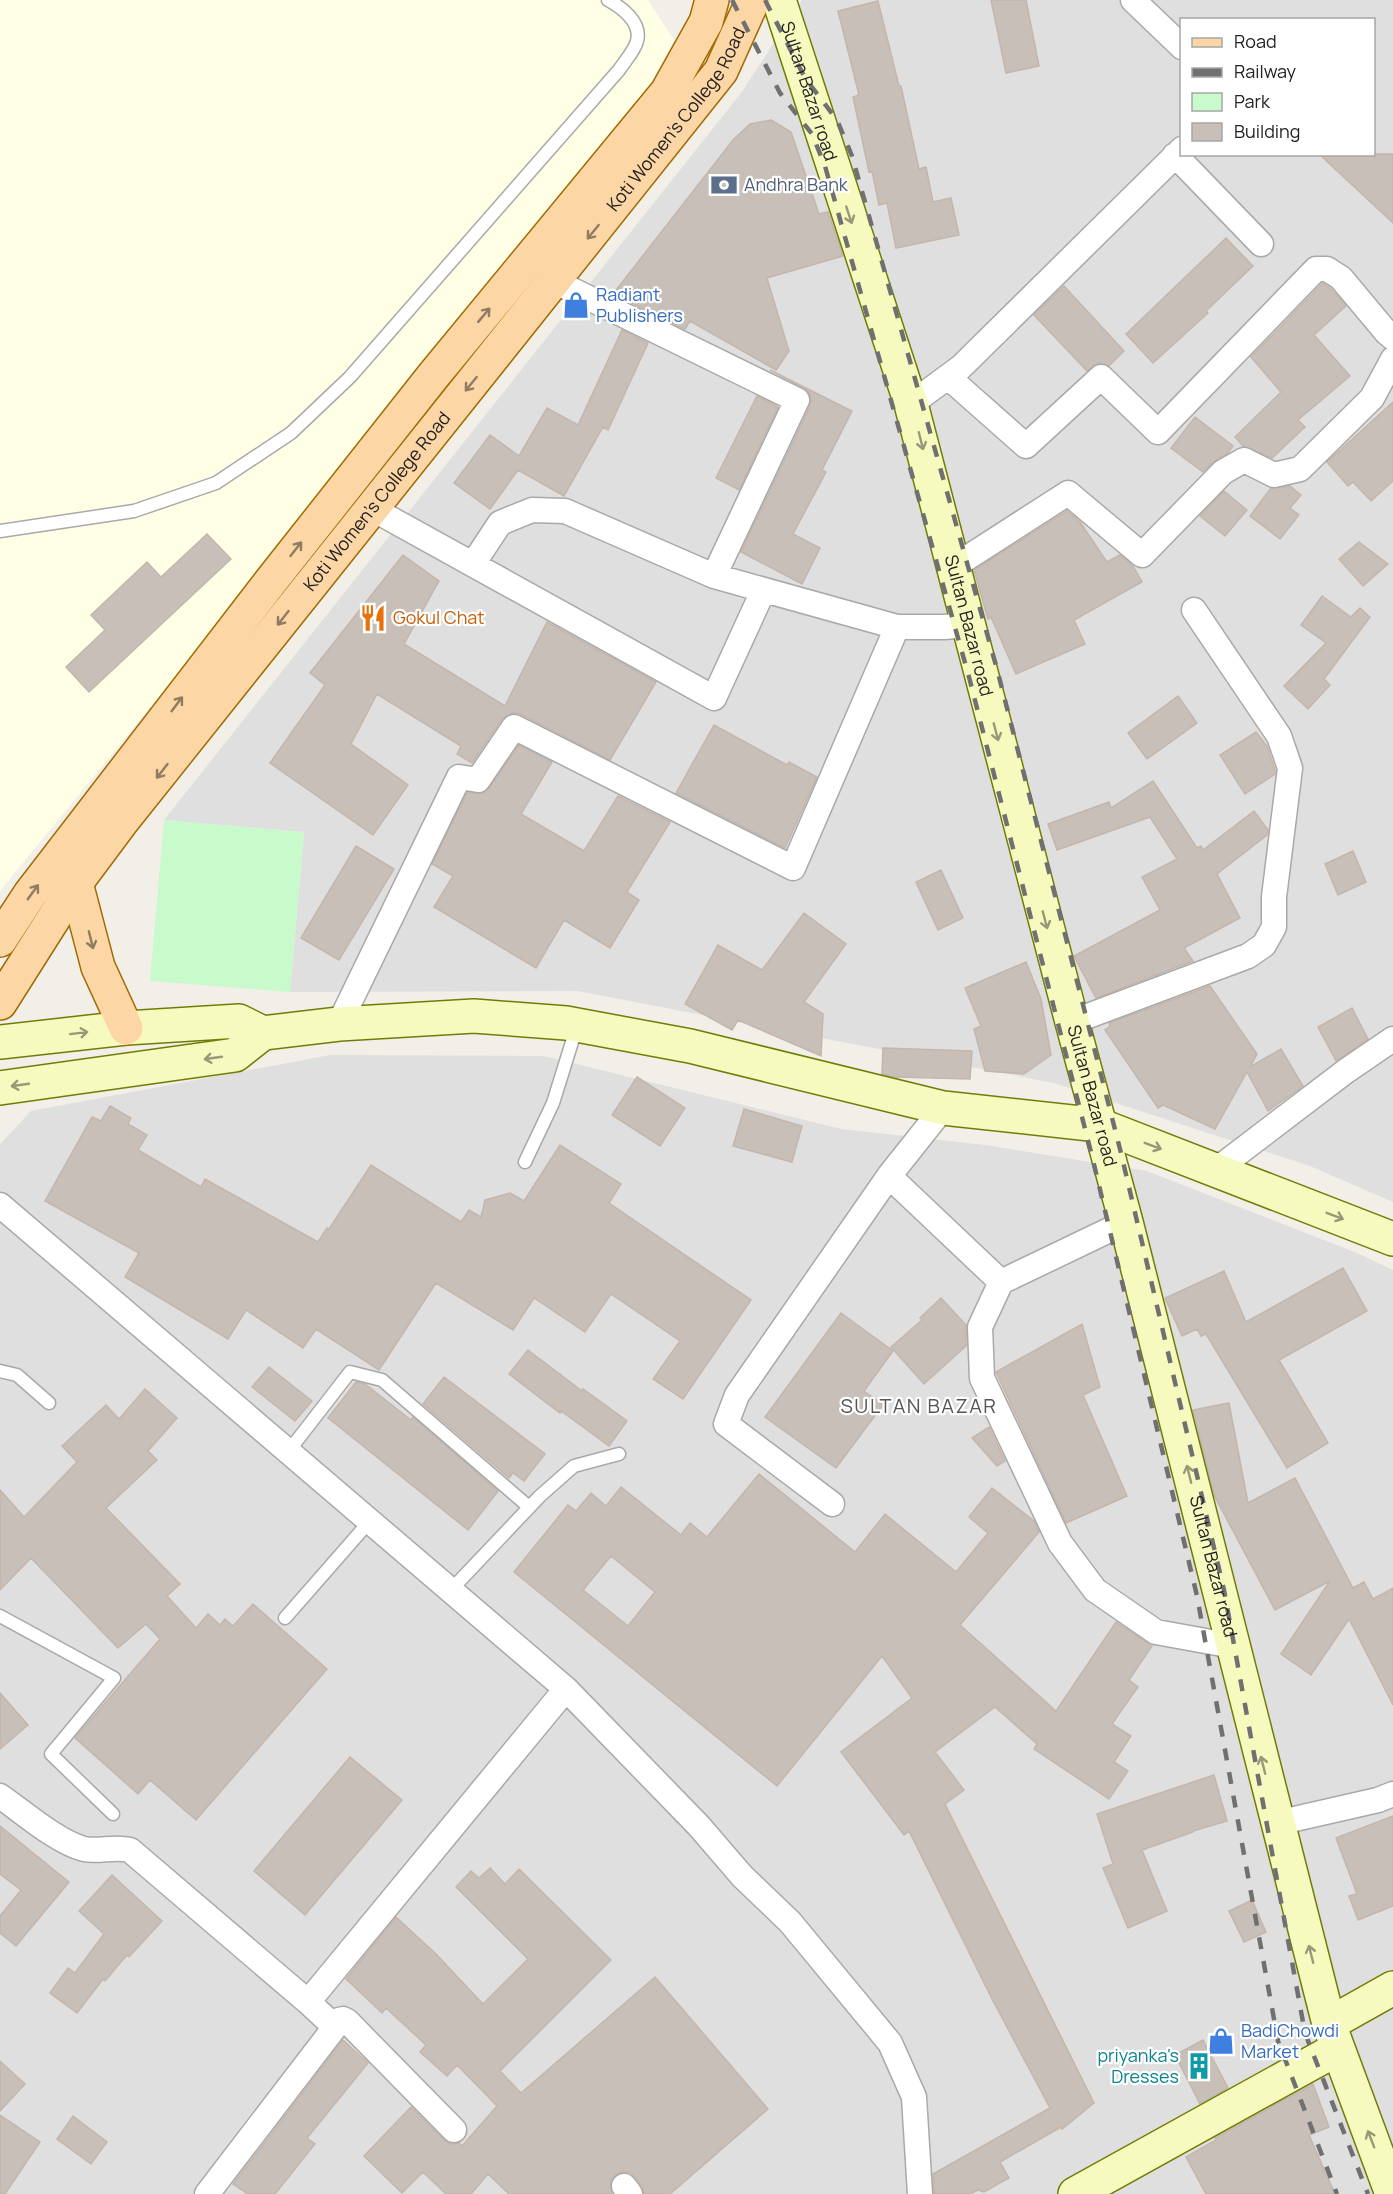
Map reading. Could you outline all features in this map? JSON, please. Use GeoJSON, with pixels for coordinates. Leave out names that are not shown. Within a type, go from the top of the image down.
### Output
{"type":"FeatureCollection","features":[{"type":"Feature","properties":{"kind":"main road","name":"Koti Women's College Road"},"geometry":{"type":"LineString","coordinates":[[0,940],[30,894],[271,580],[433,376],[667,92],[706,22],[712,0]]}},
{"type":"Feature","properties":{"kind":"main road","name":"Koti Women's College Road"},"geometry":{"type":"LineString","coordinates":[[0,1003],[76,883],[130,811],[721,71],[753,0]]}},
{"type":"Feature","properties":{"kind":"main road","name":"Sultan Bazar road"},"geometry":{"type":"LineString","coordinates":[[779,0],[911,404],[1126,1222],[1333,2037],[1392,2194]]}},
{"type":"Feature","properties":{"kind":"main road"},"geometry":{"type":"LineString","coordinates":[[76,883],[98,967],[126,1028]]}},
{"type":"Feature","properties":{"kind":"main road"},"geometry":{"type":"LineString","coordinates":[[0,1088],[235,1055],[263,1033],[339,1024],[474,1016],[577,1025],[690,1046],[943,1108],[1099,1125],[1393,1239]]}},
{"type":"Feature","properties":{"kind":"main road"},"geometry":{"type":"LineString","coordinates":[[0,1042],[126,1028],[239,1021],[263,1033]]}},
{"type":"Feature","properties":{"kind":"main road"},"geometry":{"type":"LineString","coordinates":[[1082,2193],[1333,2037],[1393,1988]]}},
{"type":"Feature","properties":{"kind":"street"},"geometry":{"type":"LineString","coordinates":[[1132,0],[1180,45]]}},
{"type":"Feature","properties":{"kind":"street"},"geometry":{"type":"LineString","coordinates":[[911,404],[960,368],[1178,152]]}},
{"type":"Feature","properties":{"kind":"street"},"geometry":{"type":"LineString","coordinates":[[1182,156],[1261,244]]}},
{"type":"Feature","properties":{"kind":"street"},"geometry":{"type":"LineString","coordinates":[[948,377],[1026,446],[1101,377],[1158,432],[1316,270],[1327,269],[1341,278],[1393,338]]}},
{"type":"Feature","properties":{"kind":"street"},"geometry":{"type":"LineString","coordinates":[[554,281],[797,400],[714,576]]}},
{"type":"Feature","properties":{"kind":"street"},"geometry":{"type":"LineString","coordinates":[[953,567],[1068,493],[1142,555],[1223,472],[1244,460],[1274,475],[1300,469],[1372,398],[1393,359]]}},
{"type":"Feature","properties":{"kind":"street"},"geometry":{"type":"LineString","coordinates":[[371,508],[714,698],[763,591]]}},
{"type":"Feature","properties":{"kind":"street"},"geometry":{"type":"LineString","coordinates":[[473,564],[500,523],[532,510],[565,510],[714,576],[763,591],[897,627],[968,625]]}},
{"type":"Feature","properties":{"kind":"street"},"geometry":{"type":"LineString","coordinates":[[1072,1022],[1248,956],[1264,945],[1274,927],[1274,897],[1290,768],[1279,736],[1194,610]]}},
{"type":"Feature","properties":{"kind":"street"},"geometry":{"type":"LineString","coordinates":[[339,1024],[459,777],[478,780],[514,727],[793,868],[897,627]]}},
{"type":"Feature","properties":{"kind":"street"},"geometry":{"type":"LineString","coordinates":[[1216,1170],[1338,1077],[1393,1039]]}},
{"type":"Feature","properties":{"kind":"street"},"geometry":{"type":"LineString","coordinates":[[832,1504],[726,1424],[737,1395],[889,1176],[943,1108]]}},
{"type":"Feature","properties":{"kind":"street"},"geometry":{"type":"LineString","coordinates":[[889,1176],[1001,1282]]}},
{"type":"Feature","properties":{"kind":"street"},"geometry":{"type":"LineString","coordinates":[[0,1205],[566,1689],[699,1826],[742,1876],[790,1922],[890,2043],[914,2097],[920,2194]]}},
{"type":"Feature","properties":{"kind":"street"},"geometry":{"type":"LineString","coordinates":[[1126,1222],[1001,1282],[980,1327],[982,1378],[1060,1543],[1095,1590],[1156,1632],[1233,1646]]}},
{"type":"Feature","properties":{"kind":"street"},"geometry":{"type":"LineString","coordinates":[[308,2001],[566,1689]]}},
{"type":"Feature","properties":{"kind":"street"},"geometry":{"type":"LineString","coordinates":[[1277,1823],[1378,1800],[1393,1794]]}},
{"type":"Feature","properties":{"kind":"street"},"geometry":{"type":"LineString","coordinates":[[0,1796],[64,1841],[85,1849],[120,1847],[130,1850],[308,2001],[334,2027]]}},
{"type":"Feature","properties":{"kind":"street"},"geometry":{"type":"LineString","coordinates":[[207,2194],[339,2020],[346,2021],[454,2130]]}},
{"type":"Feature","properties":{"kind":"lane"},"geometry":{"type":"LineString","coordinates":[[0,531],[134,511],[216,483],[291,433],[350,376],[619,70],[638,40],[636,28],[628,13],[608,0]]}},
{"type":"Feature","properties":{"kind":"lane"},"geometry":{"type":"LineString","coordinates":[[525,1162],[553,1103],[577,1025]]}},
{"type":"Feature","properties":{"kind":"lane"},"geometry":{"type":"LineString","coordinates":[[0,1371],[17,1375],[49,1403]]}},
{"type":"Feature","properties":{"kind":"lane"},"geometry":{"type":"LineString","coordinates":[[288,1452],[350,1372],[382,1380],[529,1507]]}},
{"type":"Feature","properties":{"kind":"lane"},"geometry":{"type":"LineString","coordinates":[[450,1591],[529,1507],[574,1466],[619,1454]]}},
{"type":"Feature","properties":{"kind":"lane"},"geometry":{"type":"LineString","coordinates":[[285,1618],[369,1522]]}},
{"type":"Feature","properties":{"kind":"lane"},"geometry":{"type":"LineString","coordinates":[[0,1616],[114,1678],[51,1754],[113,1814]]}},
{"type":"Feature","properties":{"kind":"shaded area"},"geometry":{"type":"Polygon","coordinates":[[[0,0],[648,0],[674,40],[633,117],[0,891],[0,0]]]}},
{"type":"Feature","properties":{"kind":"shaded area"},"geometry":{"type":"Polygon","coordinates":[[[802,0],[1393,0],[1393,1202],[1310,1166],[1054,1083],[578,991],[290,992],[304,832],[164,820],[741,93],[802,0]]]}},
{"type":"Feature","properties":{"kind":"shaded area"},"geometry":{"type":"Polygon","coordinates":[[[330,1055],[544,1056],[842,1129],[985,1145],[1147,1171],[1357,1253],[1393,1270],[1393,2194],[0,2194],[0,1144],[31,1111],[330,1055]]]}},
{"type":"Feature","properties":{"kind":"green space"},"geometry":{"type":"Polygon","coordinates":[[[164,820],[304,832],[290,992],[150,981],[164,820]]]}},
{"type":"Feature","properties":{"kind":"building"},"geometry":{"type":"Polygon","coordinates":[[[991,0],[1026,0],[1039,66],[1006,73],[991,0]]]}},
{"type":"Feature","properties":{"kind":"building"},"geometry":{"type":"Polygon","coordinates":[[[878,1],[899,86],[901,86],[919,169],[926,167],[933,202],[951,198],[959,235],[896,248],[887,203],[879,205],[872,171],[869,172],[853,97],[859,95],[838,11],[878,1]]]}},
{"type":"Feature","properties":{"kind":"building"},"geometry":{"type":"Polygon","coordinates":[[[771,120],[791,132],[819,214],[828,212],[843,256],[767,278],[789,351],[776,370],[690,321],[685,329],[613,294],[733,140],[750,124],[771,120]]]}},
{"type":"Feature","properties":{"kind":"building"},"geometry":{"type":"Polygon","coordinates":[[[1393,154],[1393,223],[1321,156],[1393,154]]]}},
{"type":"Feature","properties":{"kind":"building"},"geometry":{"type":"Polygon","coordinates":[[[1226,238],[1253,266],[1206,311],[1208,313],[1153,363],[1126,334],[1226,238]]]}},
{"type":"Feature","properties":{"kind":"building"},"geometry":{"type":"Polygon","coordinates":[[[1323,283],[1346,306],[1314,335],[1350,376],[1298,420],[1305,427],[1272,458],[1243,446],[1235,437],[1281,392],[1251,357],[1323,283]]]}},
{"type":"Feature","properties":{"kind":"building"},"geometry":{"type":"Polygon","coordinates":[[[1064,286],[1124,351],[1109,366],[1098,363],[1087,371],[1034,315],[1064,286]]]}},
{"type":"Feature","properties":{"kind":"building"},"geometry":{"type":"Polygon","coordinates":[[[622,330],[648,343],[608,430],[603,427],[564,496],[518,470],[490,509],[454,483],[490,435],[519,456],[547,408],[578,425],[622,330]]]}},
{"type":"Feature","properties":{"kind":"building"},"geometry":{"type":"Polygon","coordinates":[[[770,370],[852,411],[822,470],[826,472],[793,534],[820,548],[802,584],[741,552],[810,406],[809,393],[804,388],[770,370]]]}},
{"type":"Feature","properties":{"kind":"building"},"geometry":{"type":"Polygon","coordinates":[[[757,396],[778,407],[739,490],[716,478],[757,396]]]}},
{"type":"Feature","properties":{"kind":"building"},"geometry":{"type":"Polygon","coordinates":[[[1393,402],[1393,481],[1371,501],[1353,482],[1348,486],[1327,462],[1393,402]]]}},
{"type":"Feature","properties":{"kind":"building"},"geometry":{"type":"Polygon","coordinates":[[[1195,417],[1233,446],[1228,453],[1213,462],[1203,472],[1171,448],[1195,417]]]}},
{"type":"Feature","properties":{"kind":"building"},"geometry":{"type":"Polygon","coordinates":[[[1290,486],[1301,495],[1290,508],[1299,515],[1280,539],[1250,516],[1271,488],[1290,486]]]}},
{"type":"Feature","properties":{"kind":"building"},"geometry":{"type":"Polygon","coordinates":[[[1224,491],[1247,510],[1225,536],[1200,516],[1224,491]]]}},
{"type":"Feature","properties":{"kind":"building"},"geometry":{"type":"Polygon","coordinates":[[[1067,511],[1080,522],[1107,562],[1120,555],[1133,566],[1142,582],[1074,620],[1085,644],[1016,674],[991,617],[988,619],[974,570],[1067,511]]]}},
{"type":"Feature","properties":{"kind":"building"},"geometry":{"type":"Polygon","coordinates":[[[207,534],[231,559],[89,692],[66,667],[105,630],[91,615],[147,562],[161,577],[207,534]]]}},
{"type":"Feature","properties":{"kind":"building"},"geometry":{"type":"Polygon","coordinates":[[[1359,542],[1388,564],[1363,586],[1339,559],[1359,542]]]}},
{"type":"Feature","properties":{"kind":"building"},"geometry":{"type":"Polygon","coordinates":[[[403,555],[439,581],[404,644],[505,706],[547,622],[656,682],[610,760],[520,714],[513,713],[502,719],[472,763],[457,754],[461,746],[377,694],[351,744],[408,785],[373,835],[270,763],[325,685],[310,673],[403,555]]]}},
{"type":"Feature","properties":{"kind":"building"},"geometry":{"type":"Polygon","coordinates":[[[1322,596],[1351,617],[1360,608],[1370,617],[1324,679],[1330,685],[1308,709],[1284,686],[1326,643],[1301,625],[1322,596]]]}},
{"type":"Feature","properties":{"kind":"building"},"geometry":{"type":"Polygon","coordinates":[[[1178,696],[1197,723],[1147,759],[1128,733],[1178,696]]]}},
{"type":"Feature","properties":{"kind":"building"},"geometry":{"type":"Polygon","coordinates":[[[714,725],[787,765],[789,762],[817,777],[785,848],[676,793],[714,725]]]}},
{"type":"Feature","properties":{"kind":"building"},"geometry":{"type":"Polygon","coordinates":[[[1256,732],[1267,746],[1275,774],[1245,794],[1220,755],[1256,732]]]}},
{"type":"Feature","properties":{"kind":"building"},"geometry":{"type":"Polygon","coordinates":[[[519,745],[552,762],[521,814],[584,851],[618,796],[670,822],[627,892],[639,900],[610,948],[564,920],[536,968],[434,907],[453,876],[432,864],[467,793],[483,793],[489,788],[519,745]]]}},
{"type":"Feature","properties":{"kind":"building"},"geometry":{"type":"Polygon","coordinates":[[[1153,781],[1197,848],[1201,846],[1203,850],[1254,811],[1268,830],[1267,835],[1217,874],[1240,918],[1184,948],[1193,961],[1096,998],[1074,956],[1160,910],[1142,877],[1177,859],[1150,817],[1057,850],[1048,824],[1109,802],[1111,808],[1153,781]]]}},
{"type":"Feature","properties":{"kind":"building"},"geometry":{"type":"Polygon","coordinates":[[[356,846],[394,869],[339,960],[301,938],[356,846]]]}},
{"type":"Feature","properties":{"kind":"building"},"geometry":{"type":"Polygon","coordinates":[[[1353,851],[1366,882],[1338,895],[1325,864],[1353,851]]]}},
{"type":"Feature","properties":{"kind":"building"},"geometry":{"type":"Polygon","coordinates":[[[941,870],[963,918],[938,930],[916,882],[941,870]]]}},
{"type":"Feature","properties":{"kind":"building"},"geometry":{"type":"Polygon","coordinates":[[[804,913],[846,944],[804,1002],[823,1014],[821,1056],[738,1020],[732,1030],[685,1004],[718,945],[762,970],[804,913]]]}},
{"type":"Feature","properties":{"kind":"building"},"geometry":{"type":"Polygon","coordinates":[[[1026,962],[1041,999],[1051,1055],[1024,1074],[985,1071],[974,1029],[981,1026],[965,988],[1026,962]]]}},
{"type":"Feature","properties":{"kind":"building"},"geometry":{"type":"Polygon","coordinates":[[[1210,986],[1257,1054],[1250,1067],[1281,1049],[1303,1086],[1268,1111],[1247,1072],[1215,1129],[1163,1105],[1158,1108],[1105,1030],[1110,1026],[1109,1023],[1210,986]]]}},
{"type":"Feature","properties":{"kind":"building"},"geometry":{"type":"Polygon","coordinates":[[[1352,1008],[1368,1039],[1336,1061],[1318,1027],[1352,1008]]]}},
{"type":"Feature","properties":{"kind":"building"},"geometry":{"type":"Polygon","coordinates":[[[883,1048],[972,1051],[970,1079],[894,1077],[882,1074],[883,1048]]]}},
{"type":"Feature","properties":{"kind":"building"},"geometry":{"type":"Polygon","coordinates":[[[637,1077],[685,1108],[660,1146],[612,1115],[637,1077]]]}},
{"type":"Feature","properties":{"kind":"building"},"geometry":{"type":"Polygon","coordinates":[[[110,1106],[131,1118],[128,1124],[147,1135],[138,1150],[201,1187],[205,1179],[318,1242],[371,1165],[461,1222],[469,1210],[481,1217],[485,1200],[510,1193],[524,1201],[560,1145],[621,1184],[609,1203],[751,1300],[683,1399],[653,1379],[680,1341],[611,1294],[585,1332],[534,1298],[513,1330],[436,1283],[379,1370],[316,1329],[303,1348],[246,1310],[228,1339],[125,1277],[139,1253],[45,1201],[92,1117],[101,1121],[110,1106]]]}},
{"type":"Feature","properties":{"kind":"building"},"geometry":{"type":"Polygon","coordinates":[[[744,1109],[802,1126],[792,1162],[733,1146],[744,1109]]]}},
{"type":"Feature","properties":{"kind":"building"},"geometry":{"type":"Polygon","coordinates":[[[1343,1268],[1367,1311],[1279,1360],[1328,1443],[1287,1468],[1206,1334],[1201,1336],[1197,1329],[1182,1336],[1165,1298],[1224,1271],[1246,1322],[1343,1268]]]}},
{"type":"Feature","properties":{"kind":"building"},"geometry":{"type":"Polygon","coordinates":[[[941,1298],[966,1325],[966,1346],[924,1384],[891,1347],[922,1320],[920,1318],[941,1298]]]}},
{"type":"Feature","properties":{"kind":"building"},"geometry":{"type":"Polygon","coordinates":[[[841,1313],[893,1351],[864,1391],[883,1405],[836,1468],[765,1417],[841,1313]]]}},
{"type":"Feature","properties":{"kind":"building"},"geometry":{"type":"Polygon","coordinates":[[[1082,1324],[1100,1387],[1083,1395],[1127,1496],[1066,1523],[996,1372],[1082,1324]]]}},
{"type":"Feature","properties":{"kind":"building"},"geometry":{"type":"Polygon","coordinates":[[[528,1350],[582,1391],[583,1389],[627,1421],[609,1446],[561,1411],[560,1413],[509,1374],[528,1350]]]}},
{"type":"Feature","properties":{"kind":"building"},"geometry":{"type":"Polygon","coordinates":[[[269,1367],[312,1401],[295,1421],[252,1387],[269,1367]]]}},
{"type":"Feature","properties":{"kind":"building"},"geometry":{"type":"Polygon","coordinates":[[[444,1377],[545,1454],[524,1481],[513,1473],[509,1478],[423,1404],[444,1377]]]}},
{"type":"Feature","properties":{"kind":"building"},"geometry":{"type":"Polygon","coordinates":[[[356,1382],[365,1384],[411,1420],[413,1417],[498,1491],[468,1530],[328,1418],[356,1382]]]}},
{"type":"Feature","properties":{"kind":"building"},"geometry":{"type":"Polygon","coordinates":[[[145,1389],[177,1418],[148,1451],[157,1460],[106,1508],[180,1584],[167,1596],[196,1628],[208,1614],[220,1625],[225,1619],[233,1626],[253,1604],[327,1669],[196,1820],[150,1780],[138,1794],[75,1738],[160,1639],[146,1624],[118,1648],[31,1558],[0,1590],[0,1490],[24,1517],[77,1462],[62,1446],[106,1405],[119,1419],[145,1389]]]}},
{"type":"Feature","properties":{"kind":"building"},"geometry":{"type":"Polygon","coordinates":[[[1229,1403],[1248,1503],[1295,1478],[1353,1588],[1364,1582],[1373,1599],[1393,1588],[1393,1705],[1349,1619],[1311,1675],[1281,1654],[1330,1581],[1275,1610],[1214,1495],[1193,1410],[1229,1403]]]}},
{"type":"Feature","properties":{"kind":"building"},"geometry":{"type":"Polygon","coordinates":[[[989,1427],[1005,1461],[997,1466],[972,1438],[989,1427]]]}},
{"type":"Feature","properties":{"kind":"building"},"geometry":{"type":"Polygon","coordinates":[[[759,1474],[855,1552],[885,1514],[956,1572],[988,1533],[969,1517],[992,1488],[1034,1521],[1039,1532],[960,1625],[1056,1711],[1116,1622],[1152,1646],[1129,1680],[1138,1687],[1112,1724],[1131,1736],[1114,1762],[1128,1771],[1109,1799],[1034,1749],[1037,1744],[995,1707],[935,1752],[964,1790],[945,1804],[1094,2103],[1062,2129],[1061,2127],[1000,2162],[1009,2178],[984,2192],[978,2190],[970,2194],[934,2194],[933,2174],[1050,2108],[991,1997],[909,1831],[904,1835],[841,1752],[912,1698],[882,1656],[777,1786],[514,1572],[568,1505],[576,1511],[591,1493],[606,1506],[621,1487],[681,1535],[690,1523],[707,1537],[759,1474]],[[611,1556],[583,1590],[628,1626],[655,1592],[611,1556]]]}},
{"type":"Feature","properties":{"kind":"building"},"geometry":{"type":"Polygon","coordinates":[[[0,1693],[28,1725],[0,1749],[0,1693]]]}},
{"type":"Feature","properties":{"kind":"building"},"geometry":{"type":"Polygon","coordinates":[[[350,1757],[402,1800],[305,1915],[254,1871],[350,1757]]]}},
{"type":"Feature","properties":{"kind":"building"},"geometry":{"type":"Polygon","coordinates":[[[1214,1775],[1227,1821],[1142,1850],[1167,1911],[1128,1928],[1103,1868],[1113,1864],[1097,1814],[1214,1775]]]}},
{"type":"Feature","properties":{"kind":"building"},"geometry":{"type":"Polygon","coordinates":[[[1393,1816],[1393,1906],[1358,1920],[1349,1896],[1357,1894],[1336,1838],[1393,1816]]]}},
{"type":"Feature","properties":{"kind":"building"},"geometry":{"type":"Polygon","coordinates":[[[0,1826],[69,1882],[16,1946],[0,1933],[0,1916],[21,1890],[0,1874],[0,1826]]]}},
{"type":"Feature","properties":{"kind":"building"},"geometry":{"type":"Polygon","coordinates":[[[490,1868],[505,1884],[519,1869],[611,1960],[500,2071],[521,2093],[655,1977],[768,2109],[670,2194],[644,2194],[642,2186],[635,2177],[623,2172],[616,2174],[611,2180],[612,2194],[509,2194],[488,2174],[471,2194],[446,2194],[423,2172],[402,2193],[364,2156],[411,2107],[444,2140],[451,2144],[459,2143],[462,2146],[497,2106],[457,2065],[447,2076],[420,2052],[426,2045],[386,2008],[382,2013],[346,1979],[396,1917],[436,1954],[483,2004],[528,1959],[456,1887],[471,1871],[479,1878],[490,1868]]]}},
{"type":"Feature","properties":{"kind":"building"},"geometry":{"type":"Polygon","coordinates":[[[112,1875],[162,1921],[129,1957],[127,1955],[105,1981],[103,1979],[77,2013],[50,1993],[68,1968],[75,1973],[104,1934],[79,1911],[112,1875]]]}},
{"type":"Feature","properties":{"kind":"building"},"geometry":{"type":"Polygon","coordinates":[[[1252,1900],[1266,1932],[1244,1942],[1229,1911],[1252,1900]]]}},
{"type":"Feature","properties":{"kind":"building"},"geometry":{"type":"Polygon","coordinates":[[[343,2040],[368,2063],[307,2138],[315,2144],[275,2194],[248,2194],[233,2184],[343,2040]]]}},
{"type":"Feature","properties":{"kind":"building","name":"priyanka's Dresses"},"geometry":{"type":"Polygon","coordinates":[[[1203,2040],[1228,2088],[1200,2104],[1175,2055],[1203,2040]]]}},
{"type":"Feature","properties":{"kind":"building"},"geometry":{"type":"Polygon","coordinates":[[[0,2061],[25,2084],[0,2111],[0,2061]]]}},
{"type":"Feature","properties":{"kind":"building"},"geometry":{"type":"Polygon","coordinates":[[[1313,2084],[1329,2127],[1309,2135],[1335,2194],[1206,2194],[1186,2157],[1216,2140],[1215,2138],[1313,2084]]]}},
{"type":"Feature","properties":{"kind":"building"},"geometry":{"type":"Polygon","coordinates":[[[0,2115],[40,2142],[5,2194],[0,2194],[0,2115]]]}},
{"type":"Feature","properties":{"kind":"building"},"geometry":{"type":"Polygon","coordinates":[[[73,2116],[107,2142],[91,2164],[57,2139],[73,2116]]]}},
{"type":"Feature","properties":{"kind":"railway"},"geometry":{"type":"LineString","coordinates":[[732,0],[780,93],[812,134],[825,166],[969,677],[1092,1156],[1197,1596],[1278,2041],[1337,2194]]}},
{"type":"Feature","properties":{"kind":"railway"},"geometry":{"type":"LineString","coordinates":[[765,0],[805,78],[837,120],[852,156],[997,669],[1120,1149],[1224,1590],[1305,2033],[1368,2194]]}},
{"type":"Feature","properties":{"kind":"place","name":"Andhra Bank"},"geometry":{"type":"Point","coordinates":[724,185]}},
{"type":"Feature","properties":{"kind":"place","name":"Radiant Publishers"},"geometry":{"type":"Point","coordinates":[576,305]}},
{"type":"Feature","properties":{"kind":"place","name":"Gokul Chat"},"geometry":{"type":"Point","coordinates":[373,618]}},
{"type":"Feature","properties":{"kind":"place","name":"BadiChowdi Market"},"geometry":{"type":"Point","coordinates":[1221,2041]}},
{"type":"Feature","properties":{"kind":"place","name":"priyanka's Dresses"},"geometry":{"type":"Point","coordinates":[1199,2066]}},
{"type":"Feature","properties":{"kind":"district","name":"SULTAN BAZAR"},"geometry":{"type":"Point","coordinates":[919,1406]}}]}
